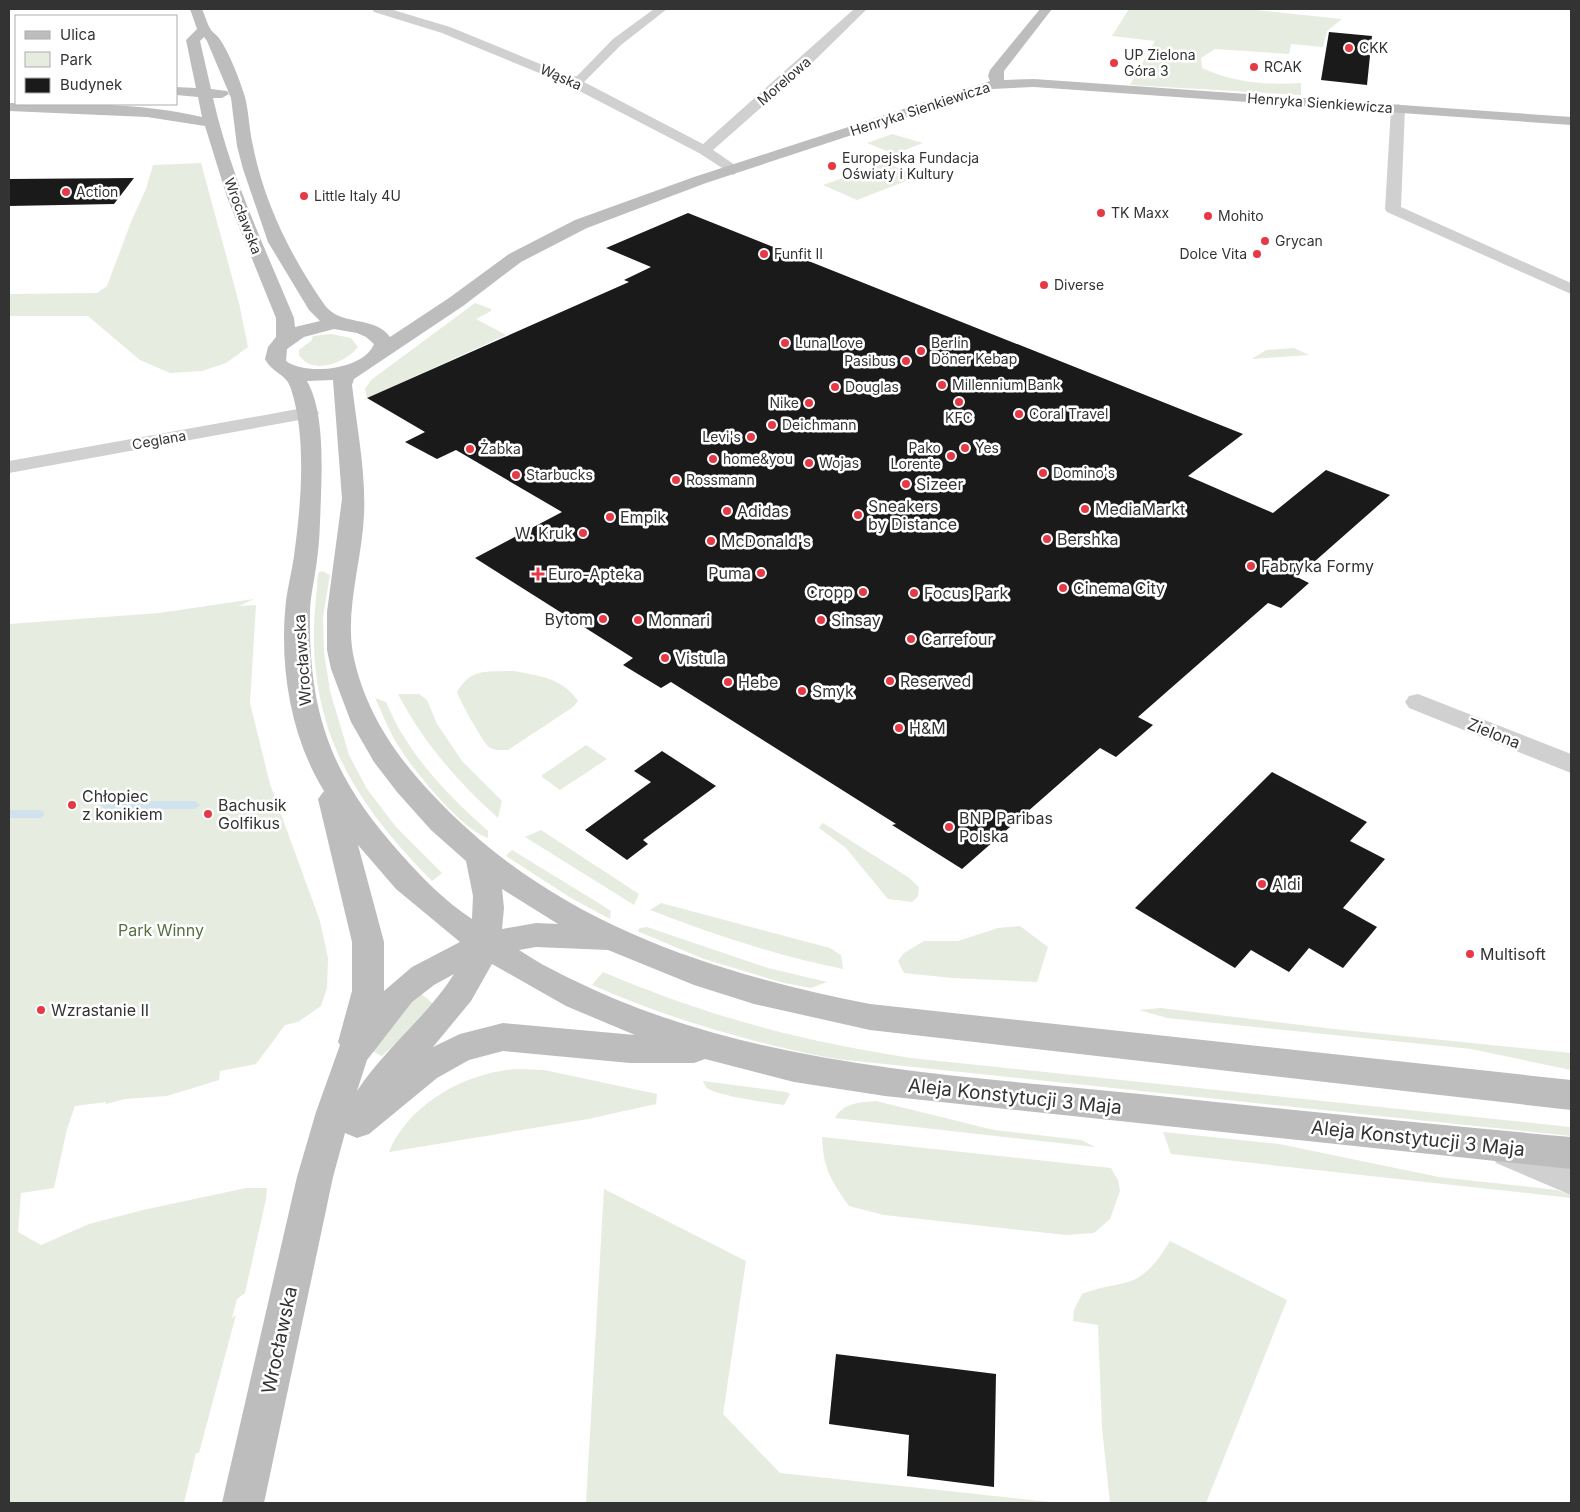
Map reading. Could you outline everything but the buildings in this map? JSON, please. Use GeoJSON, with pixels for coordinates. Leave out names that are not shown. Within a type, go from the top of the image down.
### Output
{"type":"FeatureCollection","features":[{"type":"Feature","properties":{"kind":"main road","name":"Wrocławska"},"geometry":{"type":"LineString","coordinates":[[196,9],[204,30],[213,39],[228,70],[238,98],[247,154],[277,242],[318,310],[334,323]]}},
{"type":"Feature","properties":{"kind":"main road"},"geometry":{"type":"LineString","coordinates":[[998,84],[995,76],[997,70],[1046,9]]}},
{"type":"Feature","properties":{"kind":"main road","name":"Wrocławska"},"geometry":{"type":"LineString","coordinates":[[204,30],[193,40],[206,91],[211,123],[235,197],[285,318],[286,338]]}},
{"type":"Feature","properties":{"kind":"main road"},"geometry":{"type":"LineString","coordinates":[[178,82],[188,77],[199,66]]}},
{"type":"Feature","properties":{"kind":"main road"},"geometry":{"type":"LineString","coordinates":[[178,100],[214,87],[228,70]]}},
{"type":"Feature","properties":{"kind":"main road","name":"Henryka Sienkiewicza"},"geometry":{"type":"LineString","coordinates":[[294,373],[322,375],[351,370],[364,365],[380,352],[456,302],[515,258],[543,242],[601,216],[969,91],[998,84],[1034,83],[1571,121]]}},
{"type":"Feature","properties":{"kind":"main road"},"geometry":{"type":"LineString","coordinates":[[178,91],[206,91],[238,98]]}},
{"type":"Feature","properties":{"kind":"main road"},"geometry":{"type":"LineString","coordinates":[[9,106],[96,105]]}},
{"type":"Feature","properties":{"kind":"main road"},"geometry":{"type":"LineString","coordinates":[[34,106],[158,113],[184,116],[211,123]]}},
{"type":"Feature","properties":{"kind":"main road","name":"Henryka Sienkiewicza"},"geometry":{"type":"LineString","coordinates":[[361,327],[411,318],[456,302]]}},
{"type":"Feature","properties":{"kind":"main road"},"geometry":{"type":"LineString","coordinates":[[294,373],[278,364],[274,358],[275,351],[286,338],[311,328],[334,323],[361,327],[372,331],[380,337],[382,344],[380,352]]}},
{"type":"Feature","properties":{"kind":"main road"},"geometry":{"type":"LineString","coordinates":[[351,370],[344,377],[342,385],[353,500],[339,619],[340,651],[348,684],[365,725],[388,763],[426,808],[480,859],[550,906],[614,940],[688,970],[756,992],[870,1017],[1571,1095]]}},
{"type":"Feature","properties":{"kind":"main road","name":"Wrocławska"},"geometry":{"type":"LineString","coordinates":[[294,373],[302,383],[309,413],[310,453],[307,544],[298,608],[302,693],[307,721],[325,771],[353,818],[386,860],[426,900],[484,944]]}},
{"type":"Feature","properties":{"kind":"main road"},"geometry":{"type":"LineString","coordinates":[[325,771],[368,942],[368,992],[352,1054]]}},
{"type":"Feature","properties":{"kind":"main road","name":"Wrocławska"},"geometry":{"type":"LineString","coordinates":[[315,1177],[357,1123],[378,1083],[454,1002],[474,972],[484,944],[489,908],[480,859]]}},
{"type":"Feature","properties":{"kind":"main road","name":"Wrocławska"},"geometry":{"type":"LineString","coordinates":[[244,1503],[315,1177],[332,1112],[352,1054],[401,993],[424,976],[484,944],[536,935],[614,940]]}},
{"type":"Feature","properties":{"kind":"main road","name":"Aleja Konstytucji 3 Maja"},"geometry":{"type":"LineString","coordinates":[[484,944],[568,993],[640,1024],[718,1049],[773,1063],[880,1082],[1571,1153]]}},
{"type":"Feature","properties":{"kind":"main road"},"geometry":{"type":"LineString","coordinates":[[357,1123],[425,1068],[460,1048],[503,1037],[630,1049],[718,1049]]}},
{"type":"Feature","properties":{"kind":"street","name":"Wąska"},"geometry":{"type":"LineString","coordinates":[[378,9],[446,30],[572,81],[704,150],[733,170]]}},
{"type":"Feature","properties":{"kind":"street"},"geometry":{"type":"LineString","coordinates":[[572,81],[581,79],[609,49],[661,9]]}},
{"type":"Feature","properties":{"kind":"street","name":"Morelowa"},"geometry":{"type":"LineString","coordinates":[[704,150],[808,59],[861,9]]}},
{"type":"Feature","properties":{"kind":"street"},"geometry":{"type":"LineString","coordinates":[[1398,108],[1393,209],[1571,289]]}},
{"type":"Feature","properties":{"kind":"street","name":"Ceglana"},"geometry":{"type":"LineString","coordinates":[[9,467],[309,413]]}},
{"type":"Feature","properties":{"kind":"street","name":"Zielona"},"geometry":{"type":"LineString","coordinates":[[1418,702],[1571,764]]}},
{"type":"Feature","properties":{"kind":"street"},"geometry":{"type":"LineString","coordinates":[[1496,1146],[1571,1180]]}},
{"type":"Feature","properties":{"kind":"green space"},"geometry":{"type":"Polygon","coordinates":[[[1129,9],[1246,9],[1342,19],[1327,31],[1323,47],[1291,44],[1289,54],[1215,49],[1201,58],[1202,68],[1239,80],[1275,84],[1301,83],[1301,95],[1130,85],[1155,41],[1112,36],[1129,9]]]}},
{"type":"Feature","properties":{"kind":"green space"},"geometry":{"type":"Polygon","coordinates":[[[892,134],[923,143],[894,154],[867,143],[892,134]]]}},
{"type":"Feature","properties":{"kind":"green space"},"geometry":{"type":"Polygon","coordinates":[[[201,163],[239,303],[248,347],[226,363],[202,371],[170,373],[140,360],[88,316],[9,316],[9,294],[97,293],[107,286],[131,222],[146,189],[153,165],[201,163]]]}},
{"type":"Feature","properties":{"kind":"green space"},"geometry":{"type":"Polygon","coordinates":[[[885,163],[919,176],[857,200],[823,185],[885,163]]]}},
{"type":"Feature","properties":{"kind":"green space"},"geometry":{"type":"Polygon","coordinates":[[[475,303],[491,309],[491,311],[476,319],[506,335],[367,398],[365,389],[371,380],[475,303]]]}},
{"type":"Feature","properties":{"kind":"green space"},"geometry":{"type":"Polygon","coordinates":[[[331,334],[351,338],[358,347],[345,358],[329,365],[312,365],[299,355],[299,350],[311,341],[313,336],[331,334]]]}},
{"type":"Feature","properties":{"kind":"green space"},"geometry":{"type":"Polygon","coordinates":[[[1294,348],[1309,355],[1252,359],[1266,350],[1294,348]]]}},
{"type":"Feature","properties":{"kind":"green space"},"geometry":{"type":"Polygon","coordinates":[[[322,571],[330,575],[323,617],[324,652],[330,691],[349,755],[367,789],[396,827],[442,873],[432,881],[382,826],[345,768],[331,737],[321,704],[316,668],[314,616],[318,573],[322,571]]]}},
{"type":"Feature","properties":{"kind":"green space","name":"Park Winny"},"geometry":{"type":"Polygon","coordinates":[[[254,599],[239,606],[256,605],[250,703],[270,784],[320,921],[328,958],[327,988],[321,1006],[298,1022],[285,1025],[256,1064],[220,1071],[219,1080],[167,1096],[125,1099],[106,1104],[106,1102],[75,1106],[67,1129],[54,1188],[21,1193],[18,1232],[41,1245],[89,1224],[143,1210],[246,1188],[267,1188],[245,1293],[237,1299],[232,1318],[236,1315],[199,1453],[196,1453],[184,1503],[9,1503],[9,624],[159,613],[254,599]]]}},
{"type":"Feature","properties":{"kind":"green space"},"geometry":{"type":"Polygon","coordinates":[[[514,671],[550,679],[565,687],[578,701],[573,707],[508,750],[493,749],[481,737],[457,692],[468,678],[481,672],[514,671]]]}},
{"type":"Feature","properties":{"kind":"green space"},"geometry":{"type":"Polygon","coordinates":[[[398,694],[419,694],[427,700],[437,724],[462,761],[502,801],[498,818],[442,760],[418,728],[398,694]]]}},
{"type":"Feature","properties":{"kind":"green space"},"geometry":{"type":"Polygon","coordinates":[[[375,698],[386,702],[405,739],[417,756],[443,788],[488,831],[488,838],[463,822],[422,778],[393,737],[375,698]]]}},
{"type":"Feature","properties":{"kind":"green space"},"geometry":{"type":"Polygon","coordinates":[[[586,745],[607,759],[560,790],[541,776],[586,745]]]}},
{"type":"Feature","properties":{"kind":"green space"},"geometry":{"type":"Polygon","coordinates":[[[823,823],[908,877],[919,887],[918,896],[912,902],[888,899],[846,848],[819,828],[823,823]]]}},
{"type":"Feature","properties":{"kind":"green space"},"geometry":{"type":"Polygon","coordinates":[[[541,830],[639,894],[634,905],[525,837],[541,830]]]}},
{"type":"Feature","properties":{"kind":"green space"},"geometry":{"type":"Polygon","coordinates":[[[512,850],[611,911],[610,919],[571,898],[506,856],[512,850]]]}},
{"type":"Feature","properties":{"kind":"green space"},"geometry":{"type":"Polygon","coordinates":[[[661,903],[830,948],[841,955],[843,969],[745,944],[650,910],[661,903]]]}},
{"type":"Feature","properties":{"kind":"green space"},"geometry":{"type":"Polygon","coordinates":[[[1020,926],[1048,947],[1037,982],[952,978],[904,973],[898,961],[904,953],[924,941],[958,941],[998,928],[1020,926]]]}},
{"type":"Feature","properties":{"kind":"green space"},"geometry":{"type":"Polygon","coordinates":[[[647,927],[768,968],[827,982],[811,988],[784,983],[704,959],[637,931],[640,928],[647,927]]]}},
{"type":"Feature","properties":{"kind":"green space"},"geometry":{"type":"Polygon","coordinates":[[[603,972],[679,1002],[754,1025],[830,1044],[911,1058],[1571,1127],[1571,1136],[837,1059],[743,1038],[682,1020],[622,998],[592,985],[603,972]]]}},
{"type":"Feature","properties":{"kind":"green space"},"geometry":{"type":"Polygon","coordinates":[[[419,992],[436,1006],[382,1056],[372,1051],[419,992]]]}},
{"type":"Feature","properties":{"kind":"green space"},"geometry":{"type":"Polygon","coordinates":[[[1161,1008],[1334,1029],[1571,1053],[1571,1070],[1471,1049],[1167,1018],[1139,1010],[1161,1008]]]}},
{"type":"Feature","properties":{"kind":"green space"},"geometry":{"type":"Polygon","coordinates":[[[506,1070],[544,1070],[657,1094],[656,1104],[588,1119],[389,1152],[407,1122],[420,1109],[450,1088],[484,1075],[506,1070]]]}},
{"type":"Feature","properties":{"kind":"green space"},"geometry":{"type":"Polygon","coordinates":[[[703,1081],[787,1092],[790,1094],[784,1105],[767,1103],[713,1091],[707,1088],[703,1081]]]}},
{"type":"Feature","properties":{"kind":"green space"},"geometry":{"type":"Polygon","coordinates":[[[876,1101],[994,1130],[1081,1140],[1095,1147],[835,1118],[838,1113],[848,1106],[876,1101]]]}},
{"type":"Feature","properties":{"kind":"green space"},"geometry":{"type":"Polygon","coordinates":[[[1163,1132],[1279,1144],[1439,1177],[1557,1190],[1571,1195],[1571,1198],[1171,1154],[1163,1132]]]}},
{"type":"Feature","properties":{"kind":"green space"},"geometry":{"type":"Polygon","coordinates":[[[822,1137],[1111,1168],[1118,1180],[1120,1191],[1110,1219],[1094,1233],[1066,1235],[884,1215],[849,1206],[829,1174],[824,1157],[822,1137]]]}},
{"type":"Feature","properties":{"kind":"green space"},"geometry":{"type":"Polygon","coordinates":[[[604,1189],[746,1261],[723,1414],[780,1473],[1061,1503],[586,1503],[604,1189]]]}},
{"type":"Feature","properties":{"kind":"green space"},"geometry":{"type":"Polygon","coordinates":[[[1170,1241],[1287,1300],[1206,1503],[1110,1503],[1102,1428],[1098,1325],[1073,1321],[1074,1310],[1082,1294],[1128,1282],[1142,1275],[1158,1259],[1170,1241]]]}},
{"type":"Feature","properties":{"kind":"waterway"},"geometry":{"type":"LineString","coordinates":[[105,805],[195,805]]}},
{"type":"Feature","properties":{"kind":"waterway"},"geometry":{"type":"LineString","coordinates":[[9,814],[39,814]]}},
{"type":"Feature","properties":{"kind":"place","name":"CKK"},"geometry":{"type":"Point","coordinates":[1349,48]}},
{"type":"Feature","properties":{"kind":"place","name":"UP Zielona Góra 3"},"geometry":{"type":"Point","coordinates":[1114,63]}},
{"type":"Feature","properties":{"kind":"place","name":"RCAK"},"geometry":{"type":"Point","coordinates":[1254,67]}},
{"type":"Feature","properties":{"kind":"place","name":"Europejska Fundacja Oświaty i Kultury"},"geometry":{"type":"Point","coordinates":[832,166]}},
{"type":"Feature","properties":{"kind":"place","name":"Action"},"geometry":{"type":"Point","coordinates":[66,192]}},
{"type":"Feature","properties":{"kind":"place","name":"Little Italy 4U"},"geometry":{"type":"Point","coordinates":[304,196]}},
{"type":"Feature","properties":{"kind":"place","name":"TK Maxx"},"geometry":{"type":"Point","coordinates":[1101,213]}},
{"type":"Feature","properties":{"kind":"place","name":"Mohito"},"geometry":{"type":"Point","coordinates":[1208,216]}},
{"type":"Feature","properties":{"kind":"place","name":"Grycan"},"geometry":{"type":"Point","coordinates":[1265,241]}},
{"type":"Feature","properties":{"kind":"place","name":"Funfit II"},"geometry":{"type":"Point","coordinates":[764,254]}},
{"type":"Feature","properties":{"kind":"place","name":"Dolce Vita"},"geometry":{"type":"Point","coordinates":[1257,254]}},
{"type":"Feature","properties":{"kind":"place","name":"Diverse"},"geometry":{"type":"Point","coordinates":[1044,285]}},
{"type":"Feature","properties":{"kind":"place","name":"Luna Love"},"geometry":{"type":"Point","coordinates":[785,343]}},
{"type":"Feature","properties":{"kind":"place","name":"Berlin Döner Kebap"},"geometry":{"type":"Point","coordinates":[921,351]}},
{"type":"Feature","properties":{"kind":"place","name":"Pasibus"},"geometry":{"type":"Point","coordinates":[906,361]}},
{"type":"Feature","properties":{"kind":"place","name":"Millennium Bank"},"geometry":{"type":"Point","coordinates":[942,385]}},
{"type":"Feature","properties":{"kind":"place","name":"Douglas"},"geometry":{"type":"Point","coordinates":[835,387]}},
{"type":"Feature","properties":{"kind":"place","name":"KFC"},"geometry":{"type":"Point","coordinates":[959,402]}},
{"type":"Feature","properties":{"kind":"place","name":"Nike"},"geometry":{"type":"Point","coordinates":[809,403]}},
{"type":"Feature","properties":{"kind":"place","name":"Coral Travel"},"geometry":{"type":"Point","coordinates":[1019,414]}},
{"type":"Feature","properties":{"kind":"place","name":"Deichmann"},"geometry":{"type":"Point","coordinates":[772,425]}},
{"type":"Feature","properties":{"kind":"place","name":"Levi's"},"geometry":{"type":"Point","coordinates":[751,437]}},
{"type":"Feature","properties":{"kind":"place","name":"Yes"},"geometry":{"type":"Point","coordinates":[965,448]}},
{"type":"Feature","properties":{"kind":"place","name":"Żabka"},"geometry":{"type":"Point","coordinates":[470,449]}},
{"type":"Feature","properties":{"kind":"place","name":"Pako Lorente"},"geometry":{"type":"Point","coordinates":[951,456]}},
{"type":"Feature","properties":{"kind":"place","name":"home&you"},"geometry":{"type":"Point","coordinates":[713,459]}},
{"type":"Feature","properties":{"kind":"place","name":"Wojas"},"geometry":{"type":"Point","coordinates":[809,463]}},
{"type":"Feature","properties":{"kind":"place","name":"Domino's"},"geometry":{"type":"Point","coordinates":[1043,473]}},
{"type":"Feature","properties":{"kind":"place","name":"Starbucks"},"geometry":{"type":"Point","coordinates":[516,475]}},
{"type":"Feature","properties":{"kind":"place","name":"Rossmann"},"geometry":{"type":"Point","coordinates":[676,480]}},
{"type":"Feature","properties":{"kind":"place","name":"Sizeer"},"geometry":{"type":"Point","coordinates":[906,484]}},
{"type":"Feature","properties":{"kind":"place","name":"MediaMarkt"},"geometry":{"type":"Point","coordinates":[1085,509]}},
{"type":"Feature","properties":{"kind":"place","name":"Adidas"},"geometry":{"type":"Point","coordinates":[727,511]}},
{"type":"Feature","properties":{"kind":"place","name":"Sneakers by Distance"},"geometry":{"type":"Point","coordinates":[858,515]}},
{"type":"Feature","properties":{"kind":"place","name":"Empik"},"geometry":{"type":"Point","coordinates":[610,517]}},
{"type":"Feature","properties":{"kind":"place","name":"W. Kruk"},"geometry":{"type":"Point","coordinates":[583,533]}},
{"type":"Feature","properties":{"kind":"place","name":"Bershka"},"geometry":{"type":"Point","coordinates":[1047,539]}},
{"type":"Feature","properties":{"kind":"place","name":"McDonald's"},"geometry":{"type":"Point","coordinates":[711,541]}},
{"type":"Feature","properties":{"kind":"place","name":"Fabryka Formy"},"geometry":{"type":"Point","coordinates":[1251,566]}},
{"type":"Feature","properties":{"kind":"place","name":"Puma"},"geometry":{"type":"Point","coordinates":[761,573]}},
{"type":"Feature","properties":{"kind":"place","name":"Euro-Apteka"},"geometry":{"type":"Point","coordinates":[538,574]}},
{"type":"Feature","properties":{"kind":"place","name":"Cinema City"},"geometry":{"type":"Point","coordinates":[1063,588]}},
{"type":"Feature","properties":{"kind":"place","name":"Cropp"},"geometry":{"type":"Point","coordinates":[863,592]}},
{"type":"Feature","properties":{"kind":"place","name":"Focus Park"},"geometry":{"type":"Point","coordinates":[914,593]}},
{"type":"Feature","properties":{"kind":"place","name":"Bytom"},"geometry":{"type":"Point","coordinates":[603,619]}},
{"type":"Feature","properties":{"kind":"place","name":"Monnari"},"geometry":{"type":"Point","coordinates":[638,620]}},
{"type":"Feature","properties":{"kind":"place","name":"Sinsay"},"geometry":{"type":"Point","coordinates":[821,620]}},
{"type":"Feature","properties":{"kind":"place","name":"Carrefour"},"geometry":{"type":"Point","coordinates":[911,639]}},
{"type":"Feature","properties":{"kind":"place","name":"Vistula"},"geometry":{"type":"Point","coordinates":[665,658]}},
{"type":"Feature","properties":{"kind":"place","name":"Reserved"},"geometry":{"type":"Point","coordinates":[890,681]}},
{"type":"Feature","properties":{"kind":"place","name":"Hebe"},"geometry":{"type":"Point","coordinates":[728,682]}},
{"type":"Feature","properties":{"kind":"place","name":"Smyk"},"geometry":{"type":"Point","coordinates":[802,691]}},
{"type":"Feature","properties":{"kind":"place","name":"H&M"},"geometry":{"type":"Point","coordinates":[899,728]}},
{"type":"Feature","properties":{"kind":"place","name":"Chłopiec z konikiem"},"geometry":{"type":"Point","coordinates":[72,805]}},
{"type":"Feature","properties":{"kind":"place","name":"Bachusik Golfikus"},"geometry":{"type":"Point","coordinates":[208,814]}},
{"type":"Feature","properties":{"kind":"place","name":"BNP Paribas Polska"},"geometry":{"type":"Point","coordinates":[949,827]}},
{"type":"Feature","properties":{"kind":"place","name":"Aldi"},"geometry":{"type":"Point","coordinates":[1262,884]}},
{"type":"Feature","properties":{"kind":"place","name":"Multisoft"},"geometry":{"type":"Point","coordinates":[1470,954]}},
{"type":"Feature","properties":{"kind":"place","name":"Wzrastanie II"},"geometry":{"type":"Point","coordinates":[41,1010]}}]}
